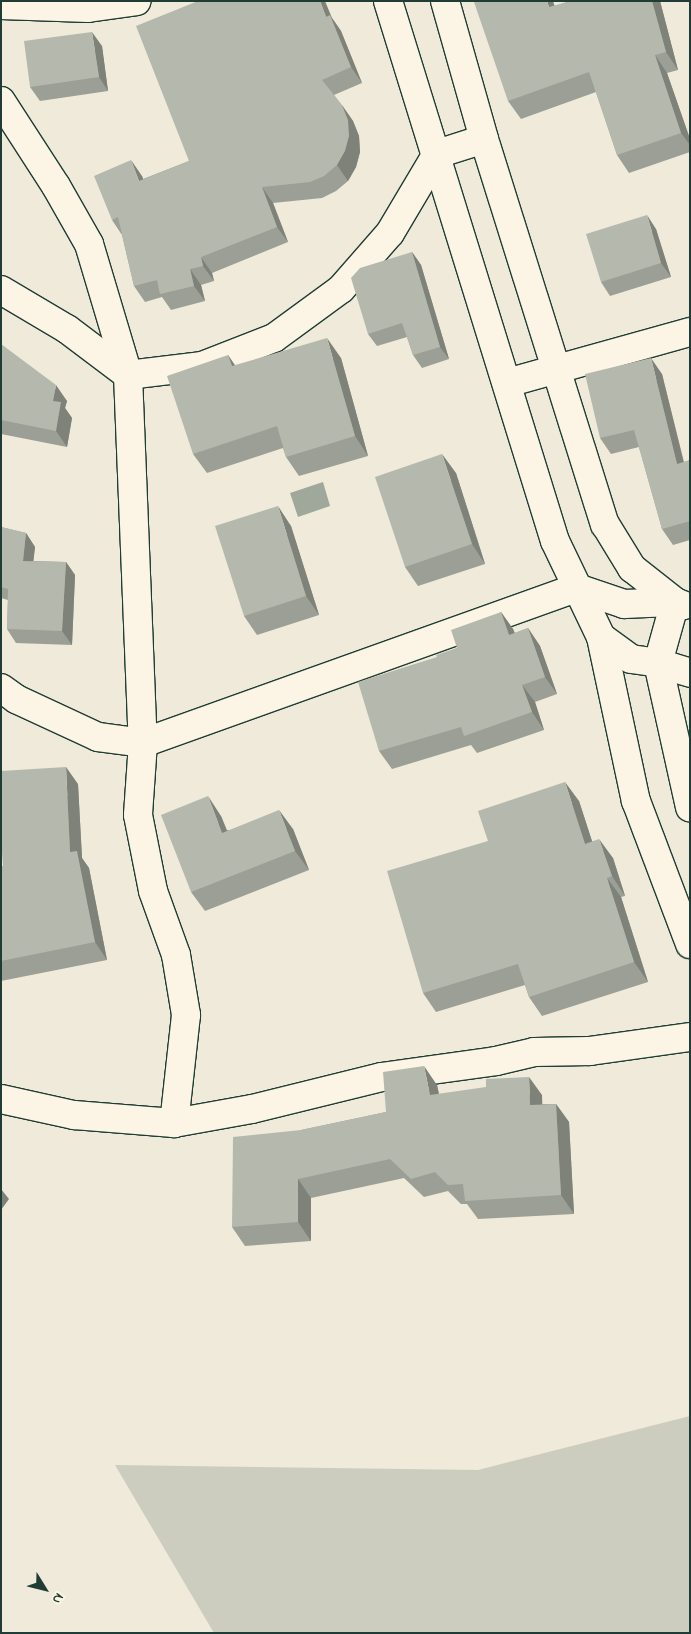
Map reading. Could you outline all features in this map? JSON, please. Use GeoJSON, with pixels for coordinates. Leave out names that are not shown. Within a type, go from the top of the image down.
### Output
{"type":"FeatureCollection","features":[{"type":"Feature","properties":{"kind":"street"},"geometry":{"type":"LineString","coordinates":[[1,5],[88,8],[137,1]]}},
{"type":"Feature","properties":{"kind":"street"},"geometry":{"type":"LineString","coordinates":[[388,1],[556,541],[601,637],[636,801],[690,944]]}},
{"type":"Feature","properties":{"kind":"street"},"geometry":{"type":"LineString","coordinates":[[445,1],[484,139],[605,524],[632,568],[682,605]]}},
{"type":"Feature","properties":{"kind":"street"},"geometry":{"type":"LineString","coordinates":[[1,101],[51,178],[89,244],[128,376],[143,742],[138,815],[153,890],[176,955],[186,1016],[174,1123]]}},
{"type":"Feature","properties":{"kind":"street"},"geometry":{"type":"LineString","coordinates":[[1,290],[67,329],[128,376],[202,366],[274,338],[341,289],[390,233],[437,154],[484,139]]}},
{"type":"Feature","properties":{"kind":"street"},"geometry":{"type":"LineString","coordinates":[[507,383],[690,332]]}},
{"type":"Feature","properties":{"kind":"street"},"geometry":{"type":"LineString","coordinates":[[1,688],[16,699],[98,736],[143,742],[577,588],[624,604],[682,605]]}},
{"type":"Feature","properties":{"kind":"street"},"geometry":{"type":"LineString","coordinates":[[682,605],[658,664],[690,807]]}},
{"type":"Feature","properties":{"kind":"street"},"geometry":{"type":"LineString","coordinates":[[601,637],[631,659],[690,673]]}},
{"type":"Feature","properties":{"kind":"street"},"geometry":{"type":"LineString","coordinates":[[1,1099],[74,1115],[174,1123],[252,1109],[381,1077],[496,1061],[534,1052],[590,1051],[690,1037]]}},
{"type":"Feature","properties":{"kind":"shaded area"},"geometry":{"type":"Polygon","coordinates":[[[323,482],[330,506],[298,517],[290,493],[323,482]]]}},
{"type":"Feature","properties":{"kind":"shaded area"},"geometry":{"type":"Polygon","coordinates":[[[690,1416],[690,1633],[214,1633],[115,1465],[478,1470],[690,1416]]]}},
{"type":"Feature","properties":{"kind":"building"},"geometry":{"type":"Polygon","coordinates":[[[198,1],[320,1],[326,17],[330,15],[351,67],[322,80],[342,105],[348,120],[349,136],[345,151],[337,165],[324,176],[310,182],[262,187],[277,227],[201,257],[203,266],[190,269],[194,286],[160,294],[157,280],[134,286],[118,217],[112,220],[94,176],[131,160],[139,181],[189,161],[136,26],[198,1]]]}},
{"type":"Feature","properties":{"kind":"building"},"geometry":{"type":"Polygon","coordinates":[[[547,1],[549,7],[571,1],[652,1],[666,52],[655,55],[681,133],[617,155],[589,72],[508,101],[474,2],[547,1]]]}},
{"type":"Feature","properties":{"kind":"building"},"geometry":{"type":"Polygon","coordinates":[[[92,32],[99,77],[30,87],[24,41],[92,32]]]}},
{"type":"Feature","properties":{"kind":"building"},"geometry":{"type":"Polygon","coordinates":[[[647,215],[661,263],[601,282],[586,234],[647,215]]]}},
{"type":"Feature","properties":{"kind":"building"},"geometry":{"type":"Polygon","coordinates":[[[412,252],[440,347],[413,355],[402,323],[368,334],[351,278],[360,268],[412,252]]]}},
{"type":"Feature","properties":{"kind":"building"},"geometry":{"type":"Polygon","coordinates":[[[327,338],[355,436],[286,457],[277,426],[193,454],[167,376],[228,355],[232,366],[327,338]]]}},
{"type":"Feature","properties":{"kind":"building"},"geometry":{"type":"Polygon","coordinates":[[[1,344],[56,385],[53,401],[61,402],[56,431],[1,420],[1,344]]]}},
{"type":"Feature","properties":{"kind":"building"},"geometry":{"type":"Polygon","coordinates":[[[651,358],[677,464],[690,460],[690,521],[662,529],[634,430],[600,438],[585,374],[651,358]]]}},
{"type":"Feature","properties":{"kind":"building"},"geometry":{"type":"Polygon","coordinates":[[[442,454],[472,544],[405,567],[375,477],[442,454]]]}},
{"type":"Feature","properties":{"kind":"building"},"geometry":{"type":"Polygon","coordinates":[[[278,506],[306,596],[244,616],[215,526],[278,506]]]}},
{"type":"Feature","properties":{"kind":"building"},"geometry":{"type":"Polygon","coordinates":[[[1,527],[26,533],[23,561],[66,562],[62,631],[7,629],[8,589],[1,587],[1,527]]]}},
{"type":"Feature","properties":{"kind":"building"},"geometry":{"type":"Polygon","coordinates":[[[501,612],[509,635],[528,628],[545,677],[522,685],[532,712],[464,736],[461,727],[379,751],[358,682],[437,657],[436,655],[457,648],[451,630],[501,612]]]}},
{"type":"Feature","properties":{"kind":"building"},"geometry":{"type":"Polygon","coordinates":[[[66,767],[70,852],[77,851],[95,942],[1,961],[1,866],[3,866],[1,771],[66,767]]]}},
{"type":"Feature","properties":{"kind":"building"},"geometry":{"type":"Polygon","coordinates":[[[565,782],[585,844],[599,839],[612,876],[607,878],[634,962],[529,997],[518,964],[423,993],[387,871],[488,841],[478,811],[565,782]]]}},
{"type":"Feature","properties":{"kind":"building"},"geometry":{"type":"Polygon","coordinates":[[[208,796],[222,833],[279,810],[295,851],[191,892],[161,815],[208,796]]]}},
{"type":"Feature","properties":{"kind":"building"},"geometry":{"type":"Polygon","coordinates":[[[424,1066],[430,1095],[486,1087],[486,1079],[529,1077],[530,1105],[556,1104],[561,1195],[465,1201],[463,1184],[448,1185],[435,1172],[411,1179],[390,1159],[298,1179],[298,1222],[232,1227],[233,1137],[301,1130],[386,1112],[383,1072],[424,1066]]]}}]}
